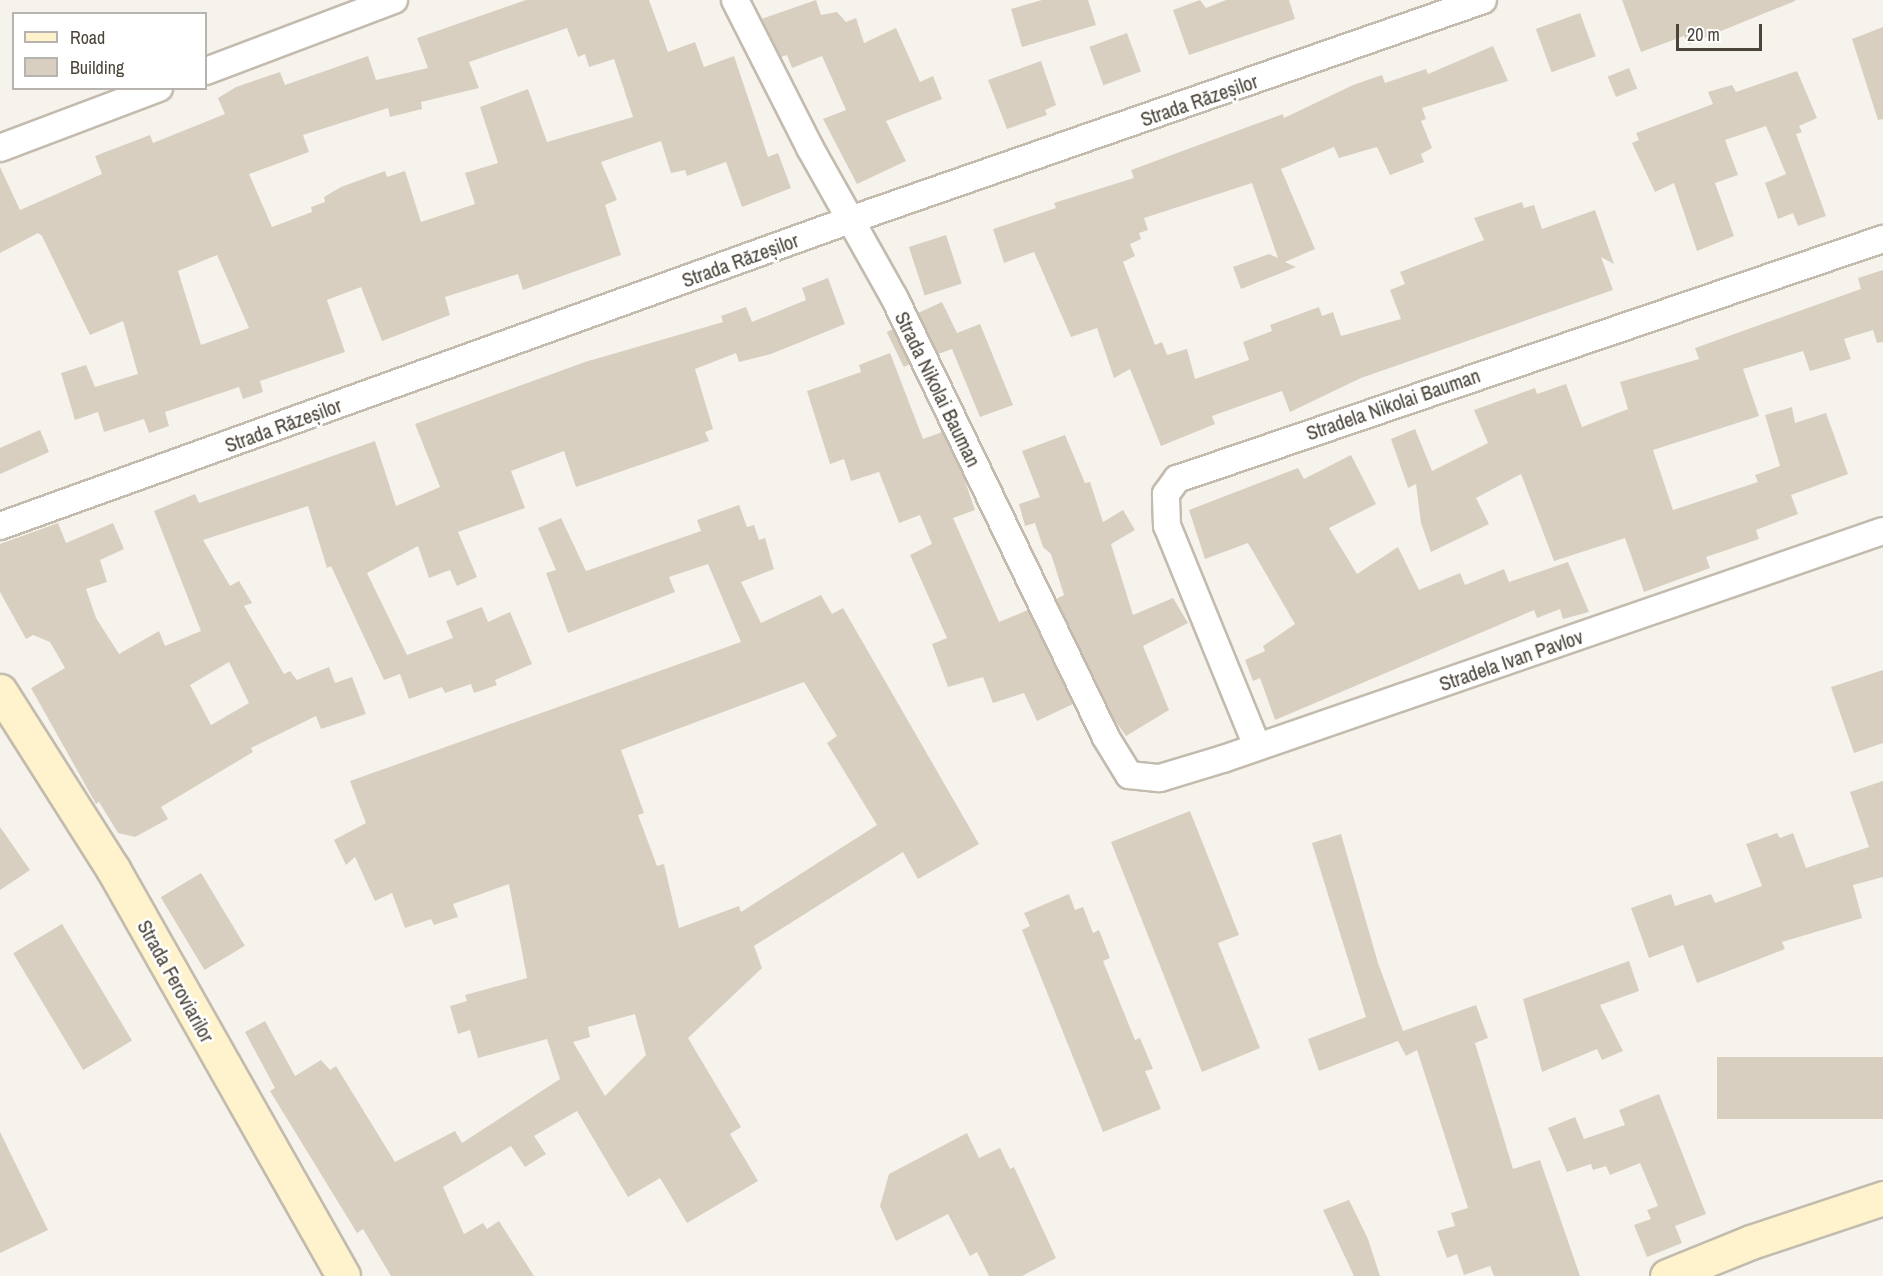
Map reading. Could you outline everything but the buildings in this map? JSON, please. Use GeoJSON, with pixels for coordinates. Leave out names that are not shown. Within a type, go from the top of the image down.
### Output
{"type":"FeatureCollection","features":[{"type":"Feature","properties":{"kind":"main road","name":"Strada Feroviarilor"},"geometry":{"type":"LineString","coordinates":[[0,691],[113,869],[343,1276]]}},
{"type":"Feature","properties":{"kind":"main road"},"geometry":{"type":"LineString","coordinates":[[1667,1276],[1713,1268],[1883,1198]]}},
{"type":"Feature","properties":{"kind":"street"},"geometry":{"type":"LineString","coordinates":[[207,71],[394,0]]}},
{"type":"Feature","properties":{"kind":"street","name":"Strada Nikolai Bauman"},"geometry":{"type":"LineString","coordinates":[[735,0],[850,220],[894,297],[1105,736],[1122,768],[1137,778]]}},
{"type":"Feature","properties":{"kind":"street","name":"Strada Răzeșilor"},"geometry":{"type":"LineString","coordinates":[[0,526],[850,220],[1483,0]]}},
{"type":"Feature","properties":{"kind":"street"},"geometry":{"type":"LineString","coordinates":[[0,148],[154,90]]}},
{"type":"Feature","properties":{"kind":"street","name":"Stradela Nikolai Bauman"},"geometry":{"type":"LineString","coordinates":[[1257,746],[1167,526],[1166,494],[1177,479],[1883,239]]}},
{"type":"Feature","properties":{"kind":"street","name":"Stradela Ivan Pavlov"},"geometry":{"type":"LineString","coordinates":[[1137,778],[1160,778],[1257,746],[1883,531]]}}]}
